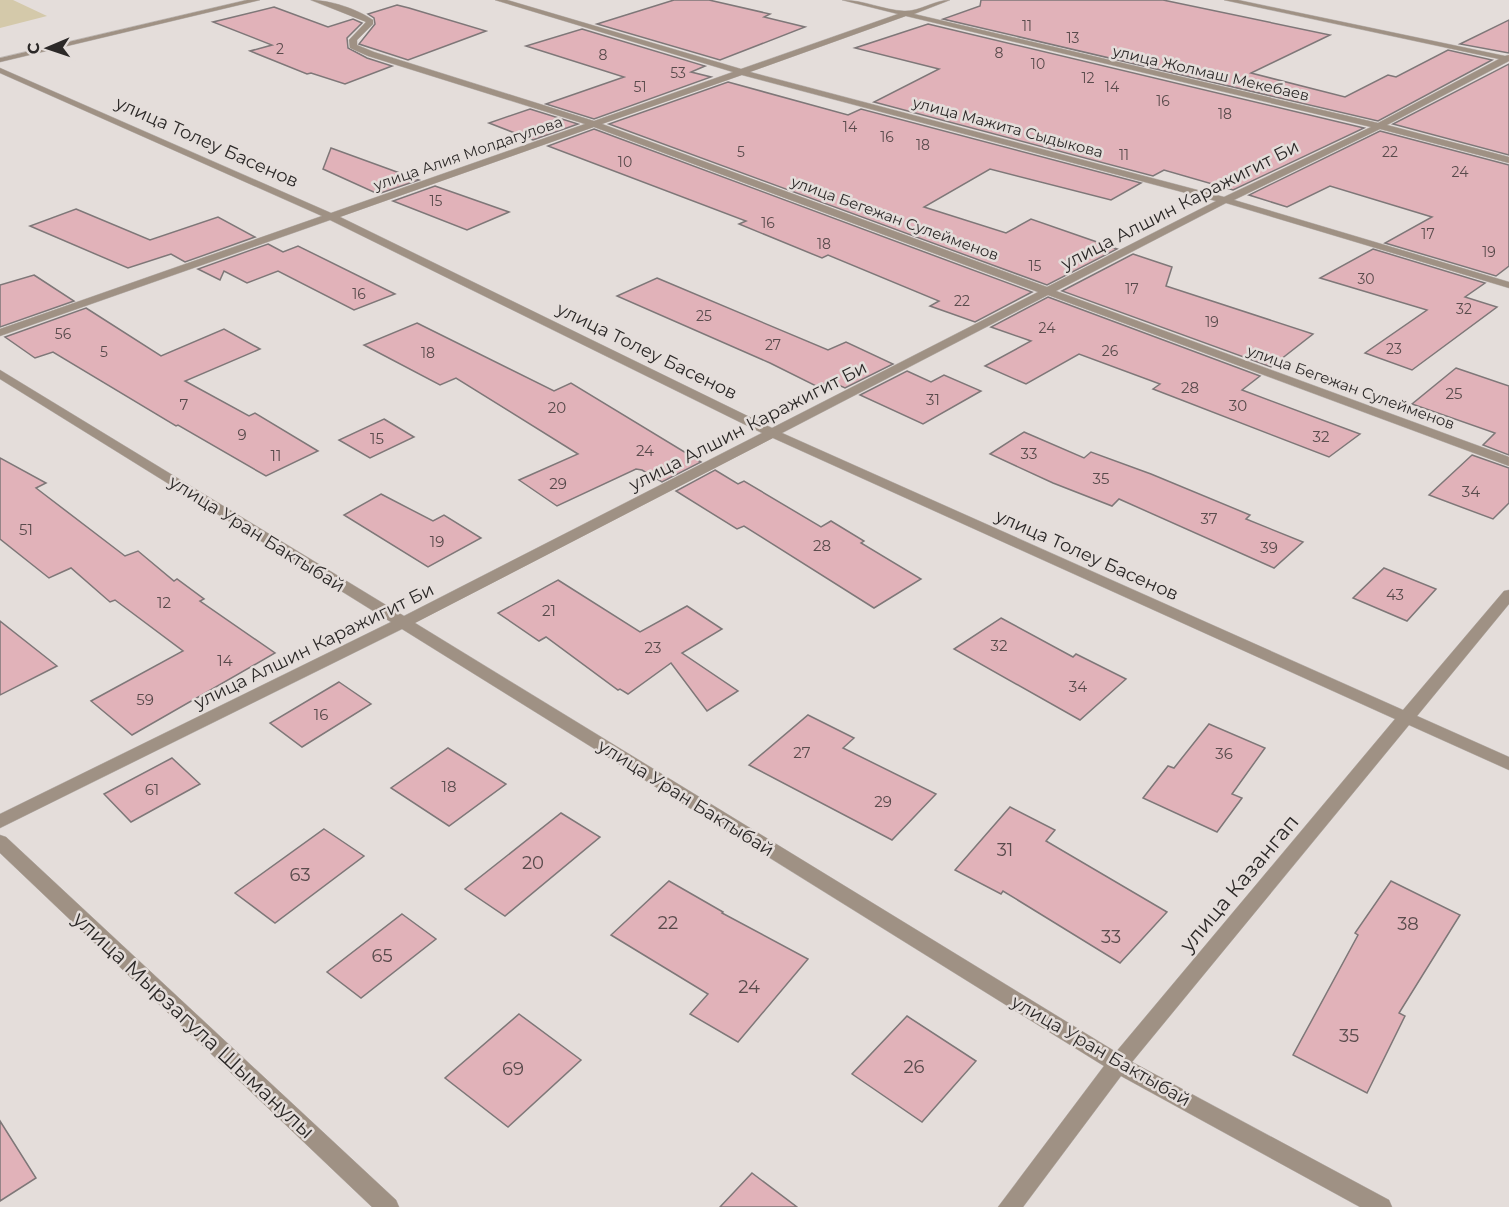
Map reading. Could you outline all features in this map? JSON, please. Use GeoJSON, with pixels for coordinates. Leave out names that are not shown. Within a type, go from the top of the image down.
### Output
{"type":"FeatureCollection","features":[{"type":"Feature","properties":{"kind":"street"},"geometry":{"type":"LineString","coordinates":[[0,60],[256,0]]}},
{"type":"Feature","properties":{"kind":"street","name":"улица Бегежан Сулейменов"},"geometry":{"type":"LineString","coordinates":[[315,0],[363,17],[370,22],[353,40],[353,46],[594,124],[1509,462]]}},
{"type":"Feature","properties":{"kind":"street","name":"улица Мажита Сыдыкова"},"geometry":{"type":"LineString","coordinates":[[499,0],[741,72],[1225,200],[1509,285]]}},
{"type":"Feature","properties":{"kind":"street","name":"улица Жолмаш Мекебаев"},"geometry":{"type":"LineString","coordinates":[[846,0],[1379,126],[1509,160]]}},
{"type":"Feature","properties":{"kind":"street","name":"улица Алия Молдагулова"},"geometry":{"type":"LineString","coordinates":[[0,333],[946,0]]}},
{"type":"Feature","properties":{"kind":"street"},"geometry":{"type":"LineString","coordinates":[[1228,0],[1508,58]]}},
{"type":"Feature","properties":{"kind":"street","name":"улица Алшин Каражигит Би"},"geometry":{"type":"LineString","coordinates":[[0,822],[402,623],[1225,200],[1379,126],[1508,58]]}},
{"type":"Feature","properties":{"kind":"street","name":"улица Толеу Басенов"},"geometry":{"type":"LineString","coordinates":[[0,70],[332,216],[773,433],[1509,764]]}},
{"type":"Feature","properties":{"kind":"street","name":"улица Уран Бактыбай"},"geometry":{"type":"LineString","coordinates":[[0,374],[1118,1064],[1381,1207]]}},
{"type":"Feature","properties":{"kind":"street","name":"улица Казангап"},"geometry":{"type":"LineString","coordinates":[[1009,1207],[1118,1064],[1509,594]]}},
{"type":"Feature","properties":{"kind":"street","name":"улица Мырзагула Шыманулы"},"geometry":{"type":"LineString","coordinates":[[0,842],[388,1207]]}},
{"type":"Feature","properties":{"kind":"shaded area"},"geometry":{"type":"Polygon","coordinates":[[[0,0],[13,0],[47,16],[0,28],[0,0]]]}},
{"type":"Feature","properties":{"kind":"building"},"geometry":{"type":"Polygon","coordinates":[[[674,0],[709,0],[770,14],[764,17],[805,27],[720,60],[597,24],[674,0]]]}},
{"type":"Feature","properties":{"kind":"building"},"geometry":{"type":"Polygon","coordinates":[[[981,0],[1163,0],[1330,35],[1251,73],[1345,97],[1388,75],[1396,77],[1448,50],[1492,60],[1378,121],[943,19],[980,6],[981,0]]]}},
{"type":"Feature","properties":{"kind":"building"},"geometry":{"type":"Polygon","coordinates":[[[397,5],[486,31],[408,60],[359,44],[375,24],[374,18],[368,14],[397,5]]]}},
{"type":"Feature","properties":{"kind":"building"},"geometry":{"type":"Polygon","coordinates":[[[274,7],[328,27],[353,19],[362,23],[347,38],[348,48],[367,58],[392,66],[345,84],[311,73],[307,74],[250,51],[272,45],[213,22],[274,7]]]}},
{"type":"Feature","properties":{"kind":"building"},"geometry":{"type":"Polygon","coordinates":[[[1509,20],[1509,53],[1460,44],[1509,20]]]}},
{"type":"Feature","properties":{"kind":"building"},"geometry":{"type":"Polygon","coordinates":[[[928,24],[1364,128],[1233,190],[1164,170],[1153,176],[874,102],[939,69],[855,48],[928,24]]]}},
{"type":"Feature","properties":{"kind":"building"},"geometry":{"type":"Polygon","coordinates":[[[582,29],[705,66],[691,72],[711,77],[594,119],[546,104],[624,77],[526,46],[582,29]]]}},
{"type":"Feature","properties":{"kind":"building"},"geometry":{"type":"Polygon","coordinates":[[[1509,64],[1509,155],[1393,124],[1509,64]]]}},
{"type":"Feature","properties":{"kind":"building"},"geometry":{"type":"Polygon","coordinates":[[[728,82],[848,115],[861,109],[1141,183],[1111,200],[990,169],[924,207],[1006,233],[1031,219],[1117,249],[1047,285],[609,124],[728,82]]]}},
{"type":"Feature","properties":{"kind":"building"},"geometry":{"type":"Polygon","coordinates":[[[530,109],[578,124],[533,140],[489,123],[530,109]]]}},
{"type":"Feature","properties":{"kind":"building"},"geometry":{"type":"Polygon","coordinates":[[[594,129],[1032,292],[975,322],[930,306],[939,301],[828,255],[822,258],[739,224],[746,221],[548,146],[594,129]]]}},
{"type":"Feature","properties":{"kind":"building"},"geometry":{"type":"Polygon","coordinates":[[[1380,131],[1509,165],[1509,266],[1496,276],[1385,243],[1432,217],[1330,186],[1287,207],[1249,195],[1380,131]]]}},
{"type":"Feature","properties":{"kind":"building"},"geometry":{"type":"Polygon","coordinates":[[[331,148],[419,180],[378,194],[323,169],[331,148]]]}},
{"type":"Feature","properties":{"kind":"building"},"geometry":{"type":"Polygon","coordinates":[[[435,186],[509,212],[467,230],[393,201],[435,186]]]}},
{"type":"Feature","properties":{"kind":"building"},"geometry":{"type":"Polygon","coordinates":[[[76,209],[150,240],[218,217],[255,237],[185,262],[171,254],[128,268],[30,226],[76,209]]]}},
{"type":"Feature","properties":{"kind":"building"},"geometry":{"type":"Polygon","coordinates":[[[268,244],[283,252],[298,246],[395,294],[354,310],[278,271],[247,283],[224,271],[220,280],[198,269],[268,244]]]}},
{"type":"Feature","properties":{"kind":"building"},"geometry":{"type":"Polygon","coordinates":[[[1373,249],[1485,283],[1465,297],[1497,307],[1412,370],[1365,353],[1427,310],[1320,278],[1373,249]]]}},
{"type":"Feature","properties":{"kind":"building"},"geometry":{"type":"Polygon","coordinates":[[[1133,254],[1172,267],[1166,286],[1313,334],[1271,367],[1062,291],[1133,254]]]}},
{"type":"Feature","properties":{"kind":"building"},"geometry":{"type":"Polygon","coordinates":[[[34,275],[74,301],[0,327],[0,285],[34,275]]]}},
{"type":"Feature","properties":{"kind":"building"},"geometry":{"type":"Polygon","coordinates":[[[657,278],[828,350],[846,342],[893,364],[845,388],[830,381],[818,387],[770,363],[617,296],[657,278]]]}},
{"type":"Feature","properties":{"kind":"building"},"geometry":{"type":"Polygon","coordinates":[[[1048,297],[1260,376],[1242,390],[1360,434],[1329,457],[1153,389],[1160,384],[1079,354],[1026,384],[985,366],[1031,341],[991,327],[1048,297]]]}},
{"type":"Feature","properties":{"kind":"building"},"geometry":{"type":"Polygon","coordinates":[[[86,308],[161,356],[224,329],[260,349],[185,381],[249,416],[255,413],[318,451],[266,476],[178,425],[176,426],[53,352],[35,358],[5,337],[86,308]]]}},
{"type":"Feature","properties":{"kind":"building"},"geometry":{"type":"Polygon","coordinates":[[[417,323],[554,391],[571,383],[701,462],[662,482],[636,469],[557,506],[519,480],[578,454],[456,378],[440,385],[364,345],[417,323]]]}},
{"type":"Feature","properties":{"kind":"building"},"geometry":{"type":"Polygon","coordinates":[[[1456,368],[1509,386],[1509,455],[1483,445],[1495,433],[1412,404],[1456,368]]]}},
{"type":"Feature","properties":{"kind":"building"},"geometry":{"type":"Polygon","coordinates":[[[907,371],[931,382],[944,375],[981,391],[923,424],[860,395],[907,371]]]}},
{"type":"Feature","properties":{"kind":"building"},"geometry":{"type":"Polygon","coordinates":[[[384,419],[414,437],[370,458],[339,440],[384,419]]]}},
{"type":"Feature","properties":{"kind":"building"},"geometry":{"type":"Polygon","coordinates":[[[1024,432],[1084,458],[1091,452],[1151,474],[1250,515],[1246,519],[1303,542],[1274,568],[1119,499],[1112,506],[1053,483],[990,454],[1024,432]]]}},
{"type":"Feature","properties":{"kind":"building"},"geometry":{"type":"Polygon","coordinates":[[[1472,455],[1509,468],[1509,503],[1493,519],[1429,495],[1472,455]]]}},
{"type":"Feature","properties":{"kind":"building"},"geometry":{"type":"Polygon","coordinates":[[[0,458],[46,483],[36,488],[125,556],[138,551],[174,581],[177,579],[204,599],[200,601],[275,653],[132,735],[91,701],[183,651],[115,600],[110,602],[71,568],[49,578],[0,539],[0,458]]]}},
{"type":"Feature","properties":{"kind":"building"},"geometry":{"type":"Polygon","coordinates":[[[715,470],[738,484],[744,481],[821,527],[831,521],[864,541],[861,543],[921,579],[874,608],[744,526],[737,529],[676,491],[715,470]]]}},
{"type":"Feature","properties":{"kind":"building"},"geometry":{"type":"Polygon","coordinates":[[[381,494],[433,521],[444,515],[481,538],[428,567],[344,515],[381,494]]]}},
{"type":"Feature","properties":{"kind":"building"},"geometry":{"type":"Polygon","coordinates":[[[1384,568],[1436,589],[1407,621],[1353,598],[1384,568]]]}},
{"type":"Feature","properties":{"kind":"building"},"geometry":{"type":"Polygon","coordinates":[[[558,580],[640,632],[687,606],[722,629],[682,653],[738,691],[707,711],[671,663],[628,694],[618,690],[546,637],[539,641],[498,613],[558,580]]]}},
{"type":"Feature","properties":{"kind":"building"},"geometry":{"type":"Polygon","coordinates":[[[1001,618],[1073,657],[1076,654],[1126,679],[1080,720],[954,649],[1001,618]]]}},
{"type":"Feature","properties":{"kind":"building"},"geometry":{"type":"Polygon","coordinates":[[[0,621],[57,666],[0,695],[0,621]]]}},
{"type":"Feature","properties":{"kind":"building"},"geometry":{"type":"Polygon","coordinates":[[[339,682],[371,704],[302,747],[270,723],[339,682]]]}},
{"type":"Feature","properties":{"kind":"building"},"geometry":{"type":"Polygon","coordinates":[[[808,715],[854,738],[843,748],[936,794],[892,840],[749,765],[808,715]]]}},
{"type":"Feature","properties":{"kind":"building"},"geometry":{"type":"Polygon","coordinates":[[[1209,724],[1265,748],[1232,794],[1242,798],[1217,832],[1143,798],[1168,766],[1174,768],[1209,724]]]}},
{"type":"Feature","properties":{"kind":"building"},"geometry":{"type":"Polygon","coordinates":[[[448,748],[506,784],[449,826],[391,788],[448,748]]]}},
{"type":"Feature","properties":{"kind":"building"},"geometry":{"type":"Polygon","coordinates":[[[172,758],[200,784],[131,822],[104,794],[172,758]]]}},
{"type":"Feature","properties":{"kind":"building"},"geometry":{"type":"Polygon","coordinates":[[[1010,807],[1055,830],[1046,841],[1167,912],[1120,963],[1003,891],[1001,894],[955,870],[1010,807]]]}},
{"type":"Feature","properties":{"kind":"building"},"geometry":{"type":"Polygon","coordinates":[[[561,813],[600,837],[505,916],[465,889],[561,813]]]}},
{"type":"Feature","properties":{"kind":"building"},"geometry":{"type":"Polygon","coordinates":[[[324,829],[364,856],[275,923],[235,893],[324,829]]]}},
{"type":"Feature","properties":{"kind":"building"},"geometry":{"type":"Polygon","coordinates":[[[669,881],[722,913],[808,959],[738,1042],[690,1014],[708,994],[611,935],[669,881]]]}},
{"type":"Feature","properties":{"kind":"building"},"geometry":{"type":"Polygon","coordinates":[[[1391,881],[1460,915],[1399,1013],[1405,1016],[1367,1093],[1293,1055],[1358,935],[1355,933],[1391,881]]]}},
{"type":"Feature","properties":{"kind":"building"},"geometry":{"type":"Polygon","coordinates":[[[402,914],[436,939],[361,998],[327,972],[402,914]]]}},
{"type":"Feature","properties":{"kind":"building"},"geometry":{"type":"Polygon","coordinates":[[[519,1014],[581,1060],[508,1127],[445,1078],[519,1014]]]}},
{"type":"Feature","properties":{"kind":"building"},"geometry":{"type":"Polygon","coordinates":[[[907,1016],[976,1061],[922,1122],[852,1074],[907,1016]]]}},
{"type":"Feature","properties":{"kind":"building"},"geometry":{"type":"Polygon","coordinates":[[[0,1121],[36,1178],[0,1201],[0,1121]]]}},
{"type":"Feature","properties":{"kind":"building"},"geometry":{"type":"Polygon","coordinates":[[[752,1173],[797,1207],[720,1207],[752,1173]]]}}]}
